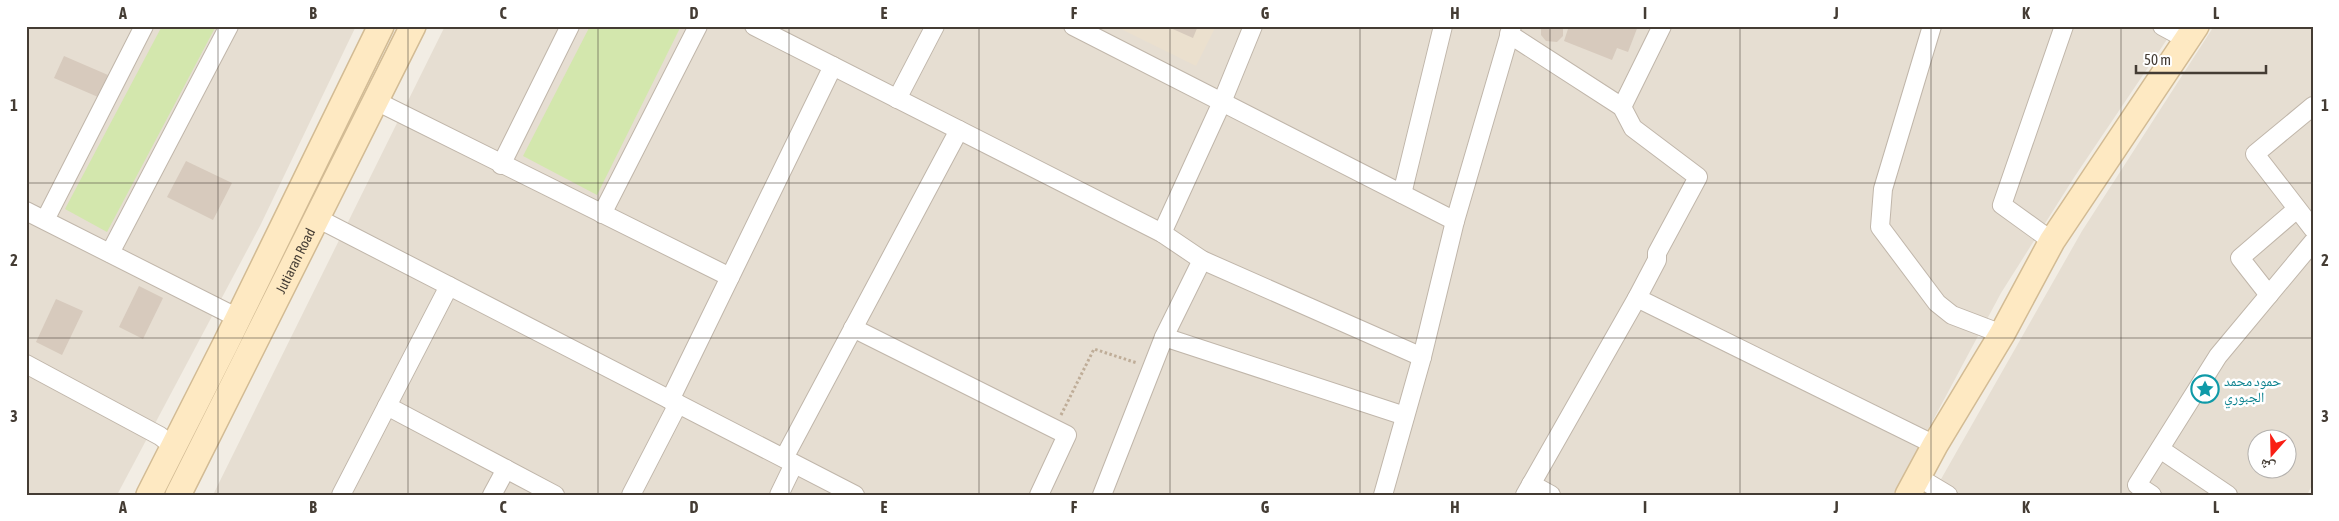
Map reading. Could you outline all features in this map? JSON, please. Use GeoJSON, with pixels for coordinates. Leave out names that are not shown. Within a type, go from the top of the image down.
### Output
{"type":"FeatureCollection","features":[{"type":"Feature","properties":{"kind":"main road","name":"Jutiaran Road"},"geometry":{"type":"LineString","coordinates":[[149,495],[381,26]]}},
{"type":"Feature","properties":{"kind":"main road","name":"Jutiaran Road"},"geometry":{"type":"LineString","coordinates":[[178,495],[413,26]]}},
{"type":"Feature","properties":{"kind":"main road"},"geometry":{"type":"LineString","coordinates":[[1913,486],[1935,445],[2002,334],[2052,241],[2192,33]]}},
{"type":"Feature","properties":{"kind":"street"},"geometry":{"type":"LineString","coordinates":[[45,220],[144,26]]}},
{"type":"Feature","properties":{"kind":"street"},"geometry":{"type":"LineString","coordinates":[[110,253],[229,26]]}},
{"type":"Feature","properties":{"kind":"street"},"geometry":{"type":"LineString","coordinates":[[501,164],[570,26]]}},
{"type":"Feature","properties":{"kind":"street"},"geometry":{"type":"LineString","coordinates":[[602,214],[698,26]]}},
{"type":"Feature","properties":{"kind":"street"},"geometry":{"type":"LineString","coordinates":[[754,26],[1162,233],[1202,260],[1422,356]]}},
{"type":"Feature","properties":{"kind":"street"},"geometry":{"type":"LineString","coordinates":[[897,99],[934,26]]}},
{"type":"Feature","properties":{"kind":"street"},"geometry":{"type":"LineString","coordinates":[[1073,26],[1455,221]]}},
{"type":"Feature","properties":{"kind":"street"},"geometry":{"type":"LineString","coordinates":[[1162,233],[1222,102],[1253,26]]}},
{"type":"Feature","properties":{"kind":"street"},"geometry":{"type":"LineString","coordinates":[[1402,194],[1443,26]]}},
{"type":"Feature","properties":{"kind":"street"},"geometry":{"type":"LineString","coordinates":[[1622,107],[1662,26]]}},
{"type":"Feature","properties":{"kind":"street"},"geometry":{"type":"LineString","coordinates":[[1932,26],[1883,190],[1880,227],[1937,303],[1952,315],[2002,334]]}},
{"type":"Feature","properties":{"kind":"street"},"geometry":{"type":"LineString","coordinates":[[2052,241],[2002,205],[2064,26]]}},
{"type":"Feature","properties":{"kind":"street"},"geometry":{"type":"LineString","coordinates":[[2162,26],[2192,33]]}},
{"type":"Feature","properties":{"kind":"street"},"geometry":{"type":"LineString","coordinates":[[1383,495],[1422,356],[1455,221],[1510,30],[1622,107],[1633,128],[1698,177],[1657,252],[1657,260],[1637,298],[1528,490],[1551,495]]}},
{"type":"Feature","properties":{"kind":"street"},"geometry":{"type":"LineString","coordinates":[[630,495],[730,277],[833,66]]}},
{"type":"Feature","properties":{"kind":"street"},"geometry":{"type":"LineString","coordinates":[[376,101],[730,277]]}},
{"type":"Feature","properties":{"kind":"street"},"geometry":{"type":"LineString","coordinates":[[2313,106],[2255,154],[2313,230]]}},
{"type":"Feature","properties":{"kind":"street"},"geometry":{"type":"LineString","coordinates":[[779,495],[789,461],[854,328],[959,130]]}},
{"type":"Feature","properties":{"kind":"street"},"geometry":{"type":"LineString","coordinates":[[2269,294],[2240,258],[2297,209]]}},
{"type":"Feature","properties":{"kind":"street"},"geometry":{"type":"LineString","coordinates":[[26,211],[238,318]]}},
{"type":"Feature","properties":{"kind":"street"},"geometry":{"type":"LineString","coordinates":[[317,218],[855,495]]}},
{"type":"Feature","properties":{"kind":"street"},"geometry":{"type":"LineString","coordinates":[[2152,495],[2137,485],[2218,356],[2313,242]]}},
{"type":"Feature","properties":{"kind":"street"},"geometry":{"type":"LineString","coordinates":[[1102,495],[1164,337],[1202,260]]}},
{"type":"Feature","properties":{"kind":"street"},"geometry":{"type":"LineString","coordinates":[[341,495],[449,286]]}},
{"type":"Feature","properties":{"kind":"street"},"geometry":{"type":"LineString","coordinates":[[1637,298],[1935,445]]}},
{"type":"Feature","properties":{"kind":"street"},"geometry":{"type":"LineString","coordinates":[[854,328],[1067,436],[1039,495]]}},
{"type":"Feature","properties":{"kind":"street"},"geometry":{"type":"LineString","coordinates":[[1164,337],[1406,416]]}},
{"type":"Feature","properties":{"kind":"street"},"geometry":{"type":"LineString","coordinates":[[26,364],[160,436],[174,447]]}},
{"type":"Feature","properties":{"kind":"street"},"geometry":{"type":"LineString","coordinates":[[387,406],[555,495]]}},
{"type":"Feature","properties":{"kind":"street"},"geometry":{"type":"LineString","coordinates":[[2160,449],[2228,495]]}},
{"type":"Feature","properties":{"kind":"street"},"geometry":{"type":"LineString","coordinates":[[492,495],[506,469]]}},
{"type":"Feature","properties":{"kind":"street"},"geometry":{"type":"LineString","coordinates":[[1913,486],[1948,495]]}},
{"type":"Feature","properties":{"kind":"path"},"geometry":{"type":"LineString","coordinates":[[1054,429],[1094,349],[1152,368]]}},
{"type":"Feature","properties":{"kind":"shaded area"},"geometry":{"type":"Polygon","coordinates":[[[26,26],[356,26],[260,226],[117,495],[26,495],[26,26]]]}},
{"type":"Feature","properties":{"kind":"shaded area"},"geometry":{"type":"Polygon","coordinates":[[[445,26],[2176,26],[2075,176],[2001,293],[1893,495],[213,495],[445,26]]]}},
{"type":"Feature","properties":{"kind":"shaded area"},"geometry":{"type":"Polygon","coordinates":[[[1115,26],[1216,26],[1196,66],[1115,26]]]}},
{"type":"Feature","properties":{"kind":"shaded area"},"geometry":{"type":"Polygon","coordinates":[[[2214,26],[2313,26],[2313,483],[2307,495],[1932,495],[2082,231],[2214,26]]]}},
{"type":"Feature","properties":{"kind":"green space"},"geometry":{"type":"Polygon","coordinates":[[[162,26],[216,26],[107,232],[65,209],[162,26]]]}},
{"type":"Feature","properties":{"kind":"green space"},"geometry":{"type":"Polygon","coordinates":[[[590,26],[681,26],[597,195],[523,156],[590,26]]]}},
{"type":"Feature","properties":{"kind":"building"},"geometry":{"type":"Polygon","coordinates":[[[1166,26],[1198,26],[1193,38],[1166,26]]]}},
{"type":"Feature","properties":{"kind":"building"},"geometry":{"type":"Polygon","coordinates":[[[1541,26],[1563,26],[1563,36],[1557,42],[1546,41],[1541,35],[1541,26]]]}},
{"type":"Feature","properties":{"kind":"building"},"geometry":{"type":"Polygon","coordinates":[[[1569,26],[1638,26],[1628,52],[1617,48],[1612,60],[1564,41],[1569,26]]]}},
{"type":"Feature","properties":{"kind":"building"},"geometry":{"type":"Polygon","coordinates":[[[64,56],[108,75],[98,97],[54,78],[64,56]]]}},
{"type":"Feature","properties":{"kind":"building"},"geometry":{"type":"Polygon","coordinates":[[[186,161],[232,183],[213,220],[167,197],[186,161]]]}},
{"type":"Feature","properties":{"kind":"building"},"geometry":{"type":"Polygon","coordinates":[[[139,286],[163,298],[143,339],[119,327],[139,286]]]}},
{"type":"Feature","properties":{"kind":"building"},"geometry":{"type":"Polygon","coordinates":[[[56,299],[83,311],[62,355],[36,342],[56,299]]]}},
{"type":"Feature","properties":{"kind":"place","name":"حمود محمد الجبوري"},"geometry":{"type":"Point","coordinates":[2205,389]}}]}
